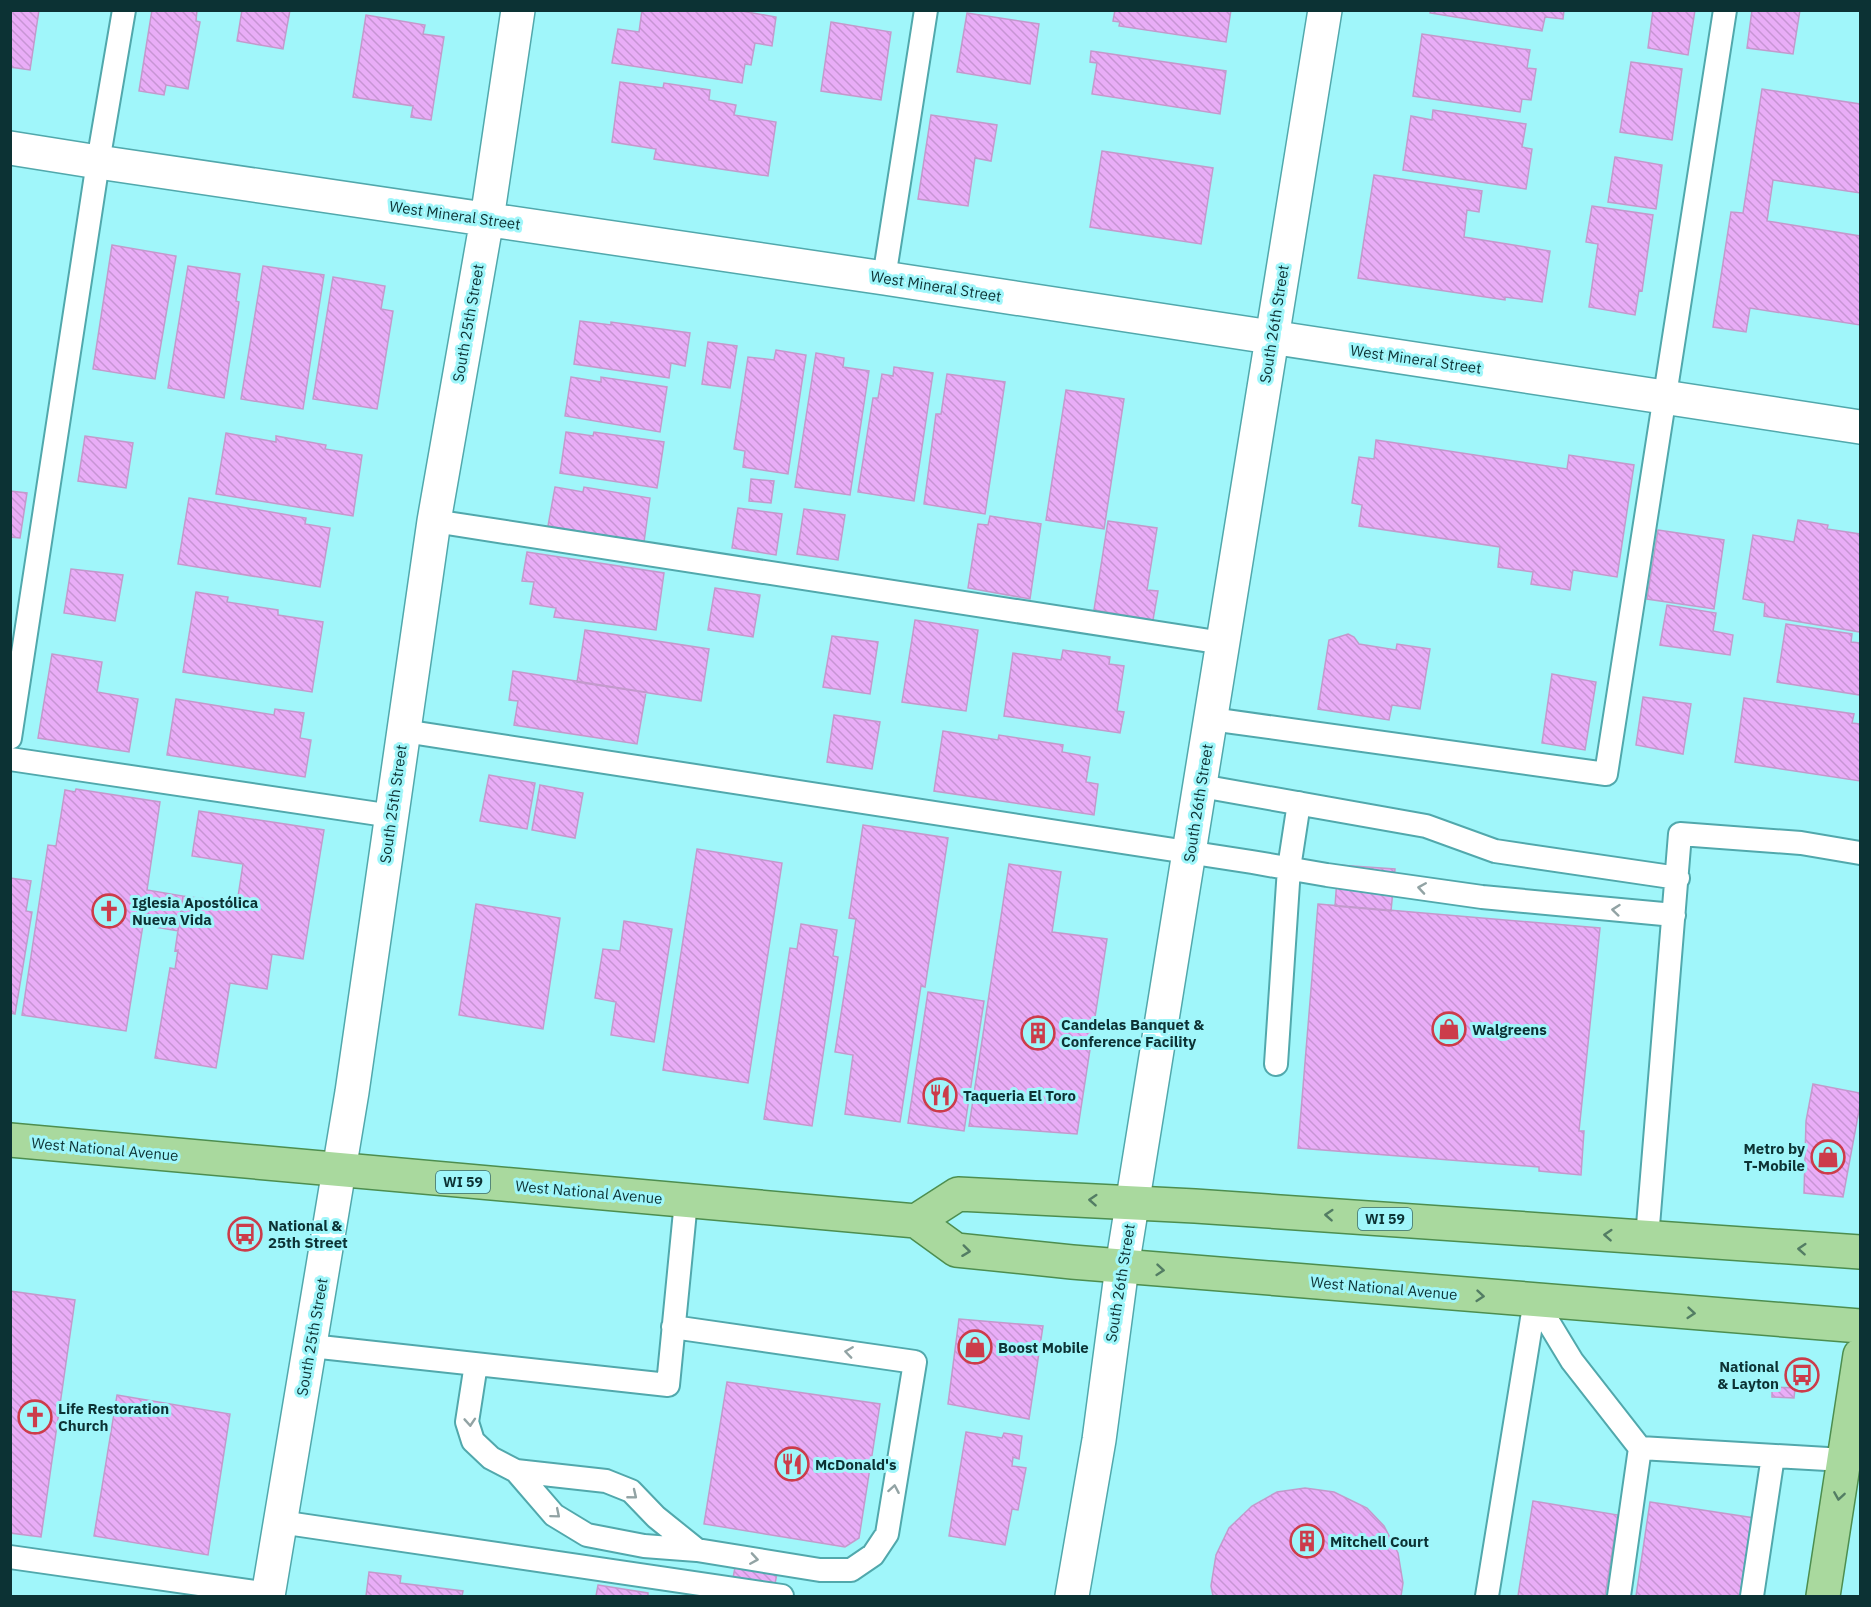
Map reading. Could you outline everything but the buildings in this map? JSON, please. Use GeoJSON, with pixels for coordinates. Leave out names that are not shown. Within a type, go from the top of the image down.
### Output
{"type":"FeatureCollection","features":[{"type":"Feature","properties":{"kind":"main road","name":"West National Avenue"},"geometry":{"type":"LineString","coordinates":[[10,1140],[916,1221],[956,1250],[1122,1267],[1860,1326]]}},
{"type":"Feature","properties":{"kind":"main road","name":"WI 59"},"geometry":{"type":"LineString","coordinates":[[916,1221],[958,1194],[1133,1202],[1860,1252]]}},
{"type":"Feature","properties":{"kind":"main road"},"geometry":{"type":"LineString","coordinates":[[1823,1596],[1860,1355]]}},
{"type":"Feature","properties":{"kind":"street","name":"South 25th Street"},"geometry":{"type":"LineString","coordinates":[[268,1595],[339,1170],[434,521],[487,219],[518,10]]}},
{"type":"Feature","properties":{"kind":"street","name":"South 26th Street"},"geometry":{"type":"LineString","coordinates":[[1072,1596],[1099,1440],[1122,1267],[1325,10]]}},
{"type":"Feature","properties":{"kind":"street","name":"West Mineral Street"},"geometry":{"type":"LineString","coordinates":[[10,148],[884,278],[1860,428]]}},
{"type":"Feature","properties":{"kind":"lane"},"geometry":{"type":"LineString","coordinates":[[10,738],[98,162],[124,10]]}},
{"type":"Feature","properties":{"kind":"lane"},"geometry":{"type":"LineString","coordinates":[[884,278],[926,10]]}},
{"type":"Feature","properties":{"kind":"lane"},"geometry":{"type":"LineString","coordinates":[[1211,718],[1606,774],[1725,10]]}},
{"type":"Feature","properties":{"kind":"lane"},"geometry":{"type":"LineString","coordinates":[[434,521],[1223,643]]}},
{"type":"Feature","properties":{"kind":"lane"},"geometry":{"type":"LineString","coordinates":[[404,731],[1327,875],[1482,897],[1674,915]]}},
{"type":"Feature","properties":{"kind":"lane"},"geometry":{"type":"LineString","coordinates":[[10,759],[392,816]]}},
{"type":"Feature","properties":{"kind":"lane"},"geometry":{"type":"LineString","coordinates":[[1201,786],[1426,826],[1495,851],[1678,878]]}},
{"type":"Feature","properties":{"kind":"lane"},"geometry":{"type":"LineString","coordinates":[[1276,1065],[1289,868],[1299,803]]}},
{"type":"Feature","properties":{"kind":"lane"},"geometry":{"type":"LineString","coordinates":[[1647,1238],[1680,834],[1801,843],[1860,853]]}},
{"type":"Feature","properties":{"kind":"lane"},"geometry":{"type":"LineString","coordinates":[[311,1346],[668,1385],[686,1201]]}},
{"type":"Feature","properties":{"kind":"lane"},"geometry":{"type":"LineString","coordinates":[[1534,1300],[1572,1361],[1640,1449],[1619,1596]]}},
{"type":"Feature","properties":{"kind":"lane"},"geometry":{"type":"LineString","coordinates":[[1487,1596],[1534,1300]]}},
{"type":"Feature","properties":{"kind":"lane"},"geometry":{"type":"LineString","coordinates":[[516,1471],[554,1515],[587,1535],[644,1546],[697,1550],[820,1570],[851,1570],[873,1555],[887,1534],[915,1362],[673,1327]]}},
{"type":"Feature","properties":{"kind":"lane"},"geometry":{"type":"LineString","coordinates":[[476,1364],[467,1422],[473,1441],[491,1458],[516,1471],[606,1481],[631,1491],[656,1517],[697,1550]]}},
{"type":"Feature","properties":{"kind":"lane"},"geometry":{"type":"LineString","coordinates":[[1640,1449],[1844,1460]]}},
{"type":"Feature","properties":{"kind":"lane"},"geometry":{"type":"LineString","coordinates":[[1752,1596],[1773,1456]]}},
{"type":"Feature","properties":{"kind":"lane"},"geometry":{"type":"LineString","coordinates":[[280,1522],[686,1589],[782,1596]]}},
{"type":"Feature","properties":{"kind":"lane"},"geometry":{"type":"LineString","coordinates":[[10,1557],[268,1595]]}},
{"type":"Feature","properties":{"kind":"place","name":"Iglesia Apostólica Nueva Vida"},"geometry":{"type":"Point","coordinates":[109,911]}},
{"type":"Feature","properties":{"kind":"place","name":"Walgreens"},"geometry":{"type":"Point","coordinates":[1449,1029]}},
{"type":"Feature","properties":{"kind":"place","name":"Candelas Banquet & Conference Facility"},"geometry":{"type":"Point","coordinates":[1038,1033]}},
{"type":"Feature","properties":{"kind":"place","name":"Taqueria El Toro"},"geometry":{"type":"Point","coordinates":[940,1095]}},
{"type":"Feature","properties":{"kind":"place","name":"Metro by T-Mobile"},"geometry":{"type":"Point","coordinates":[1828,1157]}},
{"type":"Feature","properties":{"kind":"place","name":"National & 25th Street"},"geometry":{"type":"Point","coordinates":[245,1234]}},
{"type":"Feature","properties":{"kind":"place","name":"Boost Mobile"},"geometry":{"type":"Point","coordinates":[975,1347]}},
{"type":"Feature","properties":{"kind":"place","name":"National & Layton"},"geometry":{"type":"Point","coordinates":[1802,1375]}},
{"type":"Feature","properties":{"kind":"place","name":"Life Restoration Church"},"geometry":{"type":"Point","coordinates":[35,1417]}},
{"type":"Feature","properties":{"kind":"place","name":"McDonald's"},"geometry":{"type":"Point","coordinates":[792,1464]}},
{"type":"Feature","properties":{"kind":"place","name":"Mitchell Court"},"geometry":{"type":"Point","coordinates":[1307,1541]}}]}
